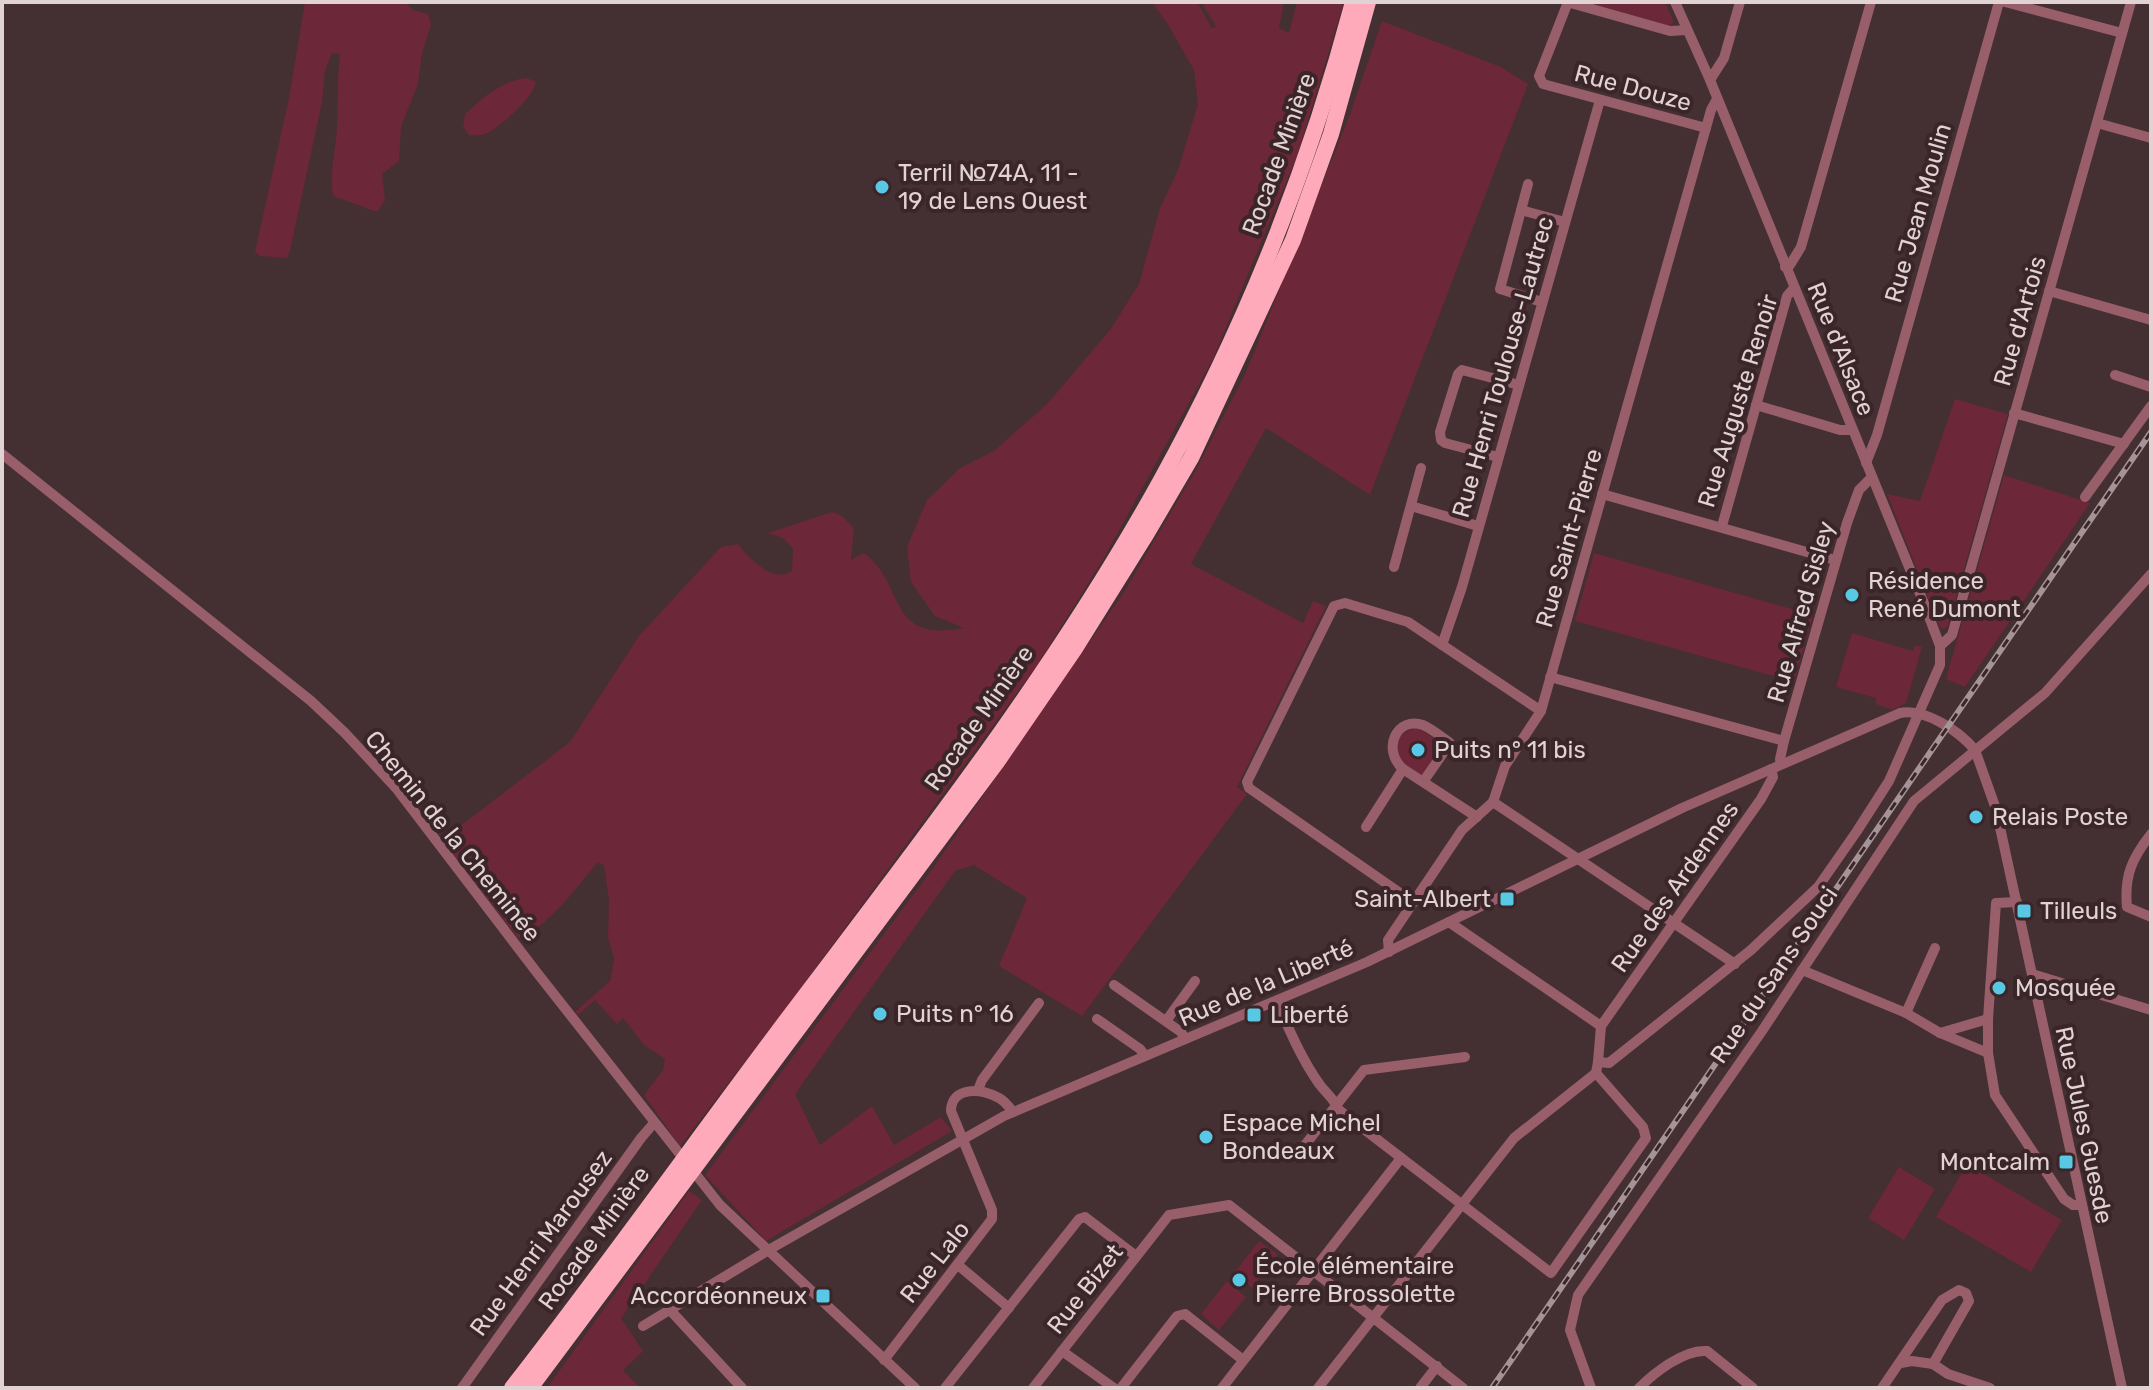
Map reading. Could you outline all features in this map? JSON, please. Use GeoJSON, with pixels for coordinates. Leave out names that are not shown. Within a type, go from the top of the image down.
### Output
{"type":"FeatureCollection","features":[{"type":"Feature","properties":{"kind":"highway","name":"Rocade Minière"},"geometry":{"type":"LineString","coordinates":[[512,1388],[989,747],[1112,563],[1180,444],[1258,280],[1298,182],[1330,87],[1353,2]]}},
{"type":"Feature","properties":{"kind":"highway","name":"Rocade Minière"},"geometry":{"type":"LineString","coordinates":[[530,1388],[997,762],[1074,650],[1147,533],[1191,458],[1293,240],[1331,134],[1368,2]]}},
{"type":"Feature","properties":{"kind":"street"},"geometry":{"type":"LineString","coordinates":[[1567,2],[1670,31],[1687,30]]}},
{"type":"Feature","properties":{"kind":"street","name":"Rue Douze"},"geometry":{"type":"LineString","coordinates":[[1567,2],[1539,76],[1543,84],[1706,128]]}},
{"type":"Feature","properties":{"kind":"street","name":"Rue d'Alsace"},"geometry":{"type":"LineString","coordinates":[[1675,2],[1710,80],[1940,646]]}},
{"type":"Feature","properties":{"kind":"street"},"geometry":{"type":"LineString","coordinates":[[1710,80],[1724,58],[1740,2]]}},
{"type":"Feature","properties":{"kind":"street"},"geometry":{"type":"LineString","coordinates":[[1785,267],[1790,265],[1801,247],[1871,2]]}},
{"type":"Feature","properties":{"kind":"street","name":"Rue Jean Moulin"},"geometry":{"type":"LineString","coordinates":[[1866,463],[1877,435],[1999,2]]}},
{"type":"Feature","properties":{"kind":"street"},"geometry":{"type":"LineString","coordinates":[[2005,2],[2122,33]]}},
{"type":"Feature","properties":{"kind":"street","name":"Rue d'Artois"},"geometry":{"type":"LineString","coordinates":[[1940,646],[1952,635],[2131,2]]}},
{"type":"Feature","properties":{"kind":"street","name":"Rue Saint-Pierre"},"geometry":{"type":"LineString","coordinates":[[1389,952],[1388,940],[1462,830],[1493,802],[1505,766],[1541,711],[1706,128],[1717,99]]}},
{"type":"Feature","properties":{"kind":"street","name":"Rue Henri Toulouse-Lautrec"},"geometry":{"type":"LineString","coordinates":[[1442,645],[1462,587],[1600,100]]}},
{"type":"Feature","properties":{"kind":"street"},"geometry":{"type":"LineString","coordinates":[[2097,123],[2151,138]]}},
{"type":"Feature","properties":{"kind":"street"},"geometry":{"type":"LineString","coordinates":[[1528,184],[1500,286],[1502,292],[1542,302]]}},
{"type":"Feature","properties":{"kind":"street"},"geometry":{"type":"LineString","coordinates":[[1521,210],[1565,222]]}},
{"type":"Feature","properties":{"kind":"street","name":"Rue Auguste Renoir"},"geometry":{"type":"LineString","coordinates":[[1722,526],[1787,296],[1794,288]]}},
{"type":"Feature","properties":{"kind":"street"},"geometry":{"type":"LineString","coordinates":[[2049,291],[2151,320]]}},
{"type":"Feature","properties":{"kind":"street"},"geometry":{"type":"LineString","coordinates":[[1498,457],[1445,443],[1441,440],[1440,432],[1458,374],[1462,370],[1519,385]]}},
{"type":"Feature","properties":{"kind":"street"},"geometry":{"type":"LineString","coordinates":[[2115,375],[2151,387]]}},
{"type":"Feature","properties":{"kind":"street"},"geometry":{"type":"LineString","coordinates":[[1756,405],[1854,435],[1877,435]]}},
{"type":"Feature","properties":{"kind":"street"},"geometry":{"type":"LineString","coordinates":[[2085,497],[2151,406]]}},
{"type":"Feature","properties":{"kind":"street"},"geometry":{"type":"LineString","coordinates":[[2014,413],[2124,444]]}},
{"type":"Feature","properties":{"kind":"street","name":"Chemin de la Cheminée"},"geometry":{"type":"LineString","coordinates":[[2,454],[299,691],[345,733],[396,788],[713,1196],[767,1251],[915,1388]]}},
{"type":"Feature","properties":{"kind":"street"},"geometry":{"type":"LineString","coordinates":[[1394,567],[1421,468]]}},
{"type":"Feature","properties":{"kind":"street","name":"Rue Alfred Sisley"},"geometry":{"type":"LineString","coordinates":[[1776,767],[1835,560],[1859,490],[1872,477]]}},
{"type":"Feature","properties":{"kind":"street"},"geometry":{"type":"LineString","coordinates":[[1602,494],[1835,560]]}},
{"type":"Feature","properties":{"kind":"street"},"geometry":{"type":"LineString","coordinates":[[1411,506],[1478,526]]}},
{"type":"Feature","properties":{"kind":"street","name":"Rue du Sans Souci"},"geometry":{"type":"LineString","coordinates":[[1591,1388],[1570,1330],[1578,1295],[1802,970],[1914,801],[2045,693],[2151,574]]}},
{"type":"Feature","properties":{"kind":"street"},"geometry":{"type":"LineString","coordinates":[[1413,902],[1249,788],[1247,782],[1334,606],[1345,603],[1408,622],[1541,711]]}},
{"type":"Feature","properties":{"kind":"street"},"geometry":{"type":"LineString","coordinates":[[1318,1388],[1519,1132],[1597,1068],[1609,1063],[1735,964],[1818,887],[1889,781],[1940,665],[1940,646]]}},
{"type":"Feature","properties":{"kind":"street"},"geometry":{"type":"LineString","coordinates":[[1550,677],[1784,741]]}},
{"type":"Feature","properties":{"kind":"street","name":"Rue de la Liberté"},"geometry":{"type":"LineString","coordinates":[[643,1326],[767,1251],[1013,1112],[1389,952],[1578,858],[1776,767],[1900,713],[1920,713]]}},
{"type":"Feature","properties":{"kind":"street"},"geometry":{"type":"LineString","coordinates":[[1920,713],[1948,728],[1975,750]]}},
{"type":"Feature","properties":{"kind":"street"},"geometry":{"type":"LineString","coordinates":[[1423,782],[1450,743],[1423,725],[1404,727],[1392,742],[1392,753],[1403,769],[1423,782],[1477,817]]}},
{"type":"Feature","properties":{"kind":"street","name":"Rue Jules Guesde"},"geometry":{"type":"LineString","coordinates":[[1975,750],[1996,809],[2122,1388]]}},
{"type":"Feature","properties":{"kind":"street","name":"Rue des Ardennes"},"geometry":{"type":"LineString","coordinates":[[1601,1026],[1761,799],[1776,767]]}},
{"type":"Feature","properties":{"kind":"street"},"geometry":{"type":"LineString","coordinates":[[1366,827],[1403,769]]}},
{"type":"Feature","properties":{"kind":"street"},"geometry":{"type":"LineString","coordinates":[[1493,802],[1735,964]]}},
{"type":"Feature","properties":{"kind":"street"},"geometry":{"type":"LineString","coordinates":[[2151,834],[2141,846],[2124,883],[2127,907],[2151,917]]}},
{"type":"Feature","properties":{"kind":"street"},"geometry":{"type":"LineString","coordinates":[[2017,902],[1996,903],[1988,1019],[1988,1053],[1995,1095],[2064,1199],[2073,1205],[2081,1205]]}},
{"type":"Feature","properties":{"kind":"street"},"geometry":{"type":"LineString","coordinates":[[1278,1000],[1291,1032],[1321,1087],[1332,1095],[1339,1110],[1551,1273],[1646,1138],[1643,1127],[1597,1068],[1601,1026],[1449,922]]}},
{"type":"Feature","properties":{"kind":"street"},"geometry":{"type":"LineString","coordinates":[[1906,1013],[1935,948]]}},
{"type":"Feature","properties":{"kind":"street"},"geometry":{"type":"LineString","coordinates":[[1802,970],[1906,1013],[1940,1033],[1988,1053]]}},
{"type":"Feature","properties":{"kind":"street"},"geometry":{"type":"LineString","coordinates":[[2032,974],[2151,1010]]}},
{"type":"Feature","properties":{"kind":"street"},"geometry":{"type":"LineString","coordinates":[[1166,1021],[1195,981]]}},
{"type":"Feature","properties":{"kind":"street"},"geometry":{"type":"LineString","coordinates":[[1114,985],[1181,1032],[1185,1039]]}},
{"type":"Feature","properties":{"kind":"street"},"geometry":{"type":"LineString","coordinates":[[978,1090],[982,1080],[1039,1003]]}},
{"type":"Feature","properties":{"kind":"street"},"geometry":{"type":"LineString","coordinates":[[1097,1019],[1140,1049],[1145,1056]]}},
{"type":"Feature","properties":{"kind":"street"},"geometry":{"type":"LineString","coordinates":[[1940,1033],[1988,1019]]}},
{"type":"Feature","properties":{"kind":"street"},"geometry":{"type":"LineString","coordinates":[[1297,1150],[1305,1145],[1368,1068],[1465,1057]]}},
{"type":"Feature","properties":{"kind":"street"},"geometry":{"type":"LineString","coordinates":[[963,1138],[951,1111],[951,1103],[957,1096],[978,1090],[1003,1100],[1013,1112]]}},
{"type":"Feature","properties":{"kind":"street","name":"Rue Henri Marousez"},"geometry":{"type":"LineString","coordinates":[[462,1388],[654,1123]]}},
{"type":"Feature","properties":{"kind":"street","name":"Rue Lalo"},"geometry":{"type":"LineString","coordinates":[[884,1360],[991,1224],[993,1214],[963,1138]]}},
{"type":"Feature","properties":{"kind":"street"},"geometry":{"type":"LineString","coordinates":[[1222,1388],[1401,1158]]}},
{"type":"Feature","properties":{"kind":"street","name":"Rue Bizet"},"geometry":{"type":"LineString","coordinates":[[1033,1388],[1169,1215],[1229,1205],[1312,1269]]}},
{"type":"Feature","properties":{"kind":"street"},"geometry":{"type":"LineString","coordinates":[[945,1388],[1079,1219],[1085,1217],[1136,1256]]}},
{"type":"Feature","properties":{"kind":"street"},"geometry":{"type":"LineString","coordinates":[[958,1265],[1009,1308]]}},
{"type":"Feature","properties":{"kind":"street"},"geometry":{"type":"LineString","coordinates":[[1312,1269],[1463,1388]]}},
{"type":"Feature","properties":{"kind":"street"},"geometry":{"type":"LineString","coordinates":[[1882,1388],[1942,1300],[1959,1290],[1966,1293],[1969,1301],[1933,1364]]}},
{"type":"Feature","properties":{"kind":"street"},"geometry":{"type":"LineString","coordinates":[[670,1310],[742,1388]]}},
{"type":"Feature","properties":{"kind":"street"},"geometry":{"type":"LineString","coordinates":[[1121,1388],[1177,1316],[1185,1314],[1243,1360]]}},
{"type":"Feature","properties":{"kind":"street"},"geometry":{"type":"LineString","coordinates":[[1639,1388],[1649,1378],[1691,1352],[1701,1350],[1707,1351],[1753,1388]]}},
{"type":"Feature","properties":{"kind":"street"},"geometry":{"type":"LineString","coordinates":[[1062,1351],[1114,1388]]}},
{"type":"Feature","properties":{"kind":"street"},"geometry":{"type":"LineString","coordinates":[[1901,1363],[1921,1361],[1933,1364],[1961,1384],[1990,1388]]}},
{"type":"Feature","properties":{"kind":"street"},"geometry":{"type":"LineString","coordinates":[[1420,1388],[1437,1366]]}},
{"type":"Feature","properties":{"kind":"shaded area"},"geometry":{"type":"Polygon","coordinates":[[[305,2],[405,2],[413,10],[428,14],[431,25],[422,53],[418,84],[401,127],[399,161],[382,174],[385,200],[377,212],[333,196],[340,54],[332,53],[325,71],[322,102],[290,251],[287,258],[260,256],[255,252],[289,98],[305,2]]]}},
{"type":"Feature","properties":{"kind":"shaded area"},"geometry":{"type":"Polygon","coordinates":[[[1152,2],[1197,2],[1212,28],[1216,27],[1201,2],[1284,2],[1279,28],[1289,33],[1297,2],[1344,2],[1297,156],[1213,359],[1104,558],[1036,667],[793,999],[680,1146],[644,1095],[663,1070],[665,1059],[644,1045],[623,1018],[617,1024],[595,1000],[578,1015],[575,1012],[610,981],[614,959],[608,937],[609,900],[604,865],[597,863],[552,915],[518,938],[442,840],[570,742],[639,636],[721,547],[738,544],[762,568],[785,574],[792,571],[793,549],[783,538],[768,533],[832,512],[842,516],[854,528],[851,560],[864,553],[877,566],[909,619],[921,627],[939,630],[964,628],[935,616],[911,582],[907,547],[927,500],[960,468],[994,451],[1047,404],[1110,330],[1139,284],[1160,208],[1178,170],[1198,104],[1194,70],[1152,2]]]}},
{"type":"Feature","properties":{"kind":"shaded area"},"geometry":{"type":"Polygon","coordinates":[[[1585,2],[1665,2],[1674,22],[1669,26],[1585,2]]]}},
{"type":"Feature","properties":{"kind":"shaded area"},"geometry":{"type":"Polygon","coordinates":[[[1382,21],[1501,67],[1528,84],[1370,495],[1266,428],[1191,564],[1303,623],[1313,601],[1326,606],[1237,787],[1247,794],[1082,1016],[999,966],[1027,898],[974,865],[955,871],[795,1094],[820,1145],[872,1106],[894,1145],[941,1117],[952,1131],[766,1241],[705,1175],[933,868],[1124,592],[1197,468],[1246,372],[1349,117],[1382,21]]]}},
{"type":"Feature","properties":{"kind":"shaded area"},"geometry":{"type":"Polygon","coordinates":[[[527,78],[536,82],[534,88],[514,112],[489,132],[469,135],[463,127],[465,114],[502,86],[527,78]]]}},
{"type":"Feature","properties":{"kind":"shaded area"},"geometry":{"type":"Polygon","coordinates":[[[1955,399],[2008,414],[1948,626],[1944,629],[1940,628],[1887,494],[1920,501],[1955,399]]]}},
{"type":"Feature","properties":{"kind":"shaded area"},"geometry":{"type":"Polygon","coordinates":[[[2004,475],[2090,503],[1965,687],[1946,679],[2004,475]]]}},
{"type":"Feature","properties":{"kind":"shaded area"},"geometry":{"type":"Polygon","coordinates":[[[1594,553],[1813,615],[1794,682],[1575,621],[1594,553]]]}},
{"type":"Feature","properties":{"kind":"shaded area"},"geometry":{"type":"Polygon","coordinates":[[[1852,633],[1913,651],[1915,645],[1922,647],[1906,703],[1892,710],[1876,704],[1876,698],[1836,687],[1852,633]]]}},
{"type":"Feature","properties":{"kind":"shaded area"},"geometry":{"type":"Polygon","coordinates":[[[1414,728],[1442,743],[1442,748],[1422,776],[1401,762],[1396,745],[1401,735],[1414,728]]]}},
{"type":"Feature","properties":{"kind":"shaded area"},"geometry":{"type":"Polygon","coordinates":[[[1967,1164],[2062,1220],[2031,1272],[1936,1217],[1967,1164]]]}},
{"type":"Feature","properties":{"kind":"shaded area"},"geometry":{"type":"Polygon","coordinates":[[[1899,1167],[1935,1189],[1904,1240],[1868,1218],[1899,1167]]]}},
{"type":"Feature","properties":{"kind":"shaded area"},"geometry":{"type":"Polygon","coordinates":[[[689,1191],[702,1200],[621,1318],[643,1351],[623,1370],[640,1388],[547,1388],[689,1191]]]}},
{"type":"Feature","properties":{"kind":"shaded area"},"geometry":{"type":"Polygon","coordinates":[[[1259,1241],[1278,1254],[1252,1288],[1234,1273],[1259,1241]]]}},
{"type":"Feature","properties":{"kind":"shaded area"},"geometry":{"type":"Polygon","coordinates":[[[1227,1281],[1246,1297],[1219,1330],[1201,1314],[1227,1281]]]}},
{"type":"Feature","properties":{"kind":"railway"},"geometry":{"type":"LineString","coordinates":[[1492,1388],[2151,432]]}},
{"type":"Feature","properties":{"kind":"place","name":"Terril №74A, 11 - 19 de Lens Ouest"},"geometry":{"type":"Point","coordinates":[882,187]}},
{"type":"Feature","properties":{"kind":"place","name":"Résidence René Dumont"},"geometry":{"type":"Point","coordinates":[1852,595]}},
{"type":"Feature","properties":{"kind":"place","name":"Puits n° 11 bis"},"geometry":{"type":"Point","coordinates":[1418,750]}},
{"type":"Feature","properties":{"kind":"place","name":"Relais Poste"},"geometry":{"type":"Point","coordinates":[1976,817]}},
{"type":"Feature","properties":{"kind":"place","name":"Saint-Albert"},"geometry":{"type":"Point","coordinates":[1507,899]}},
{"type":"Feature","properties":{"kind":"place","name":"Tilleuls"},"geometry":{"type":"Point","coordinates":[2024,911]}},
{"type":"Feature","properties":{"kind":"place","name":"Mosquée"},"geometry":{"type":"Point","coordinates":[1999,988]}},
{"type":"Feature","properties":{"kind":"place","name":"Puits n° 16"},"geometry":{"type":"Point","coordinates":[880,1014]}},
{"type":"Feature","properties":{"kind":"place","name":"Liberté"},"geometry":{"type":"Point","coordinates":[1254,1015]}},
{"type":"Feature","properties":{"kind":"place","name":"Espace Michel Bondeaux"},"geometry":{"type":"Point","coordinates":[1206,1137]}},
{"type":"Feature","properties":{"kind":"place","name":"Montcalm"},"geometry":{"type":"Point","coordinates":[2066,1162]}},
{"type":"Feature","properties":{"kind":"place","name":"École élémentaire Pierre Brossolette"},"geometry":{"type":"Point","coordinates":[1239,1280]}},
{"type":"Feature","properties":{"kind":"place","name":"Accordéonneux"},"geometry":{"type":"Point","coordinates":[823,1296]}}]}
